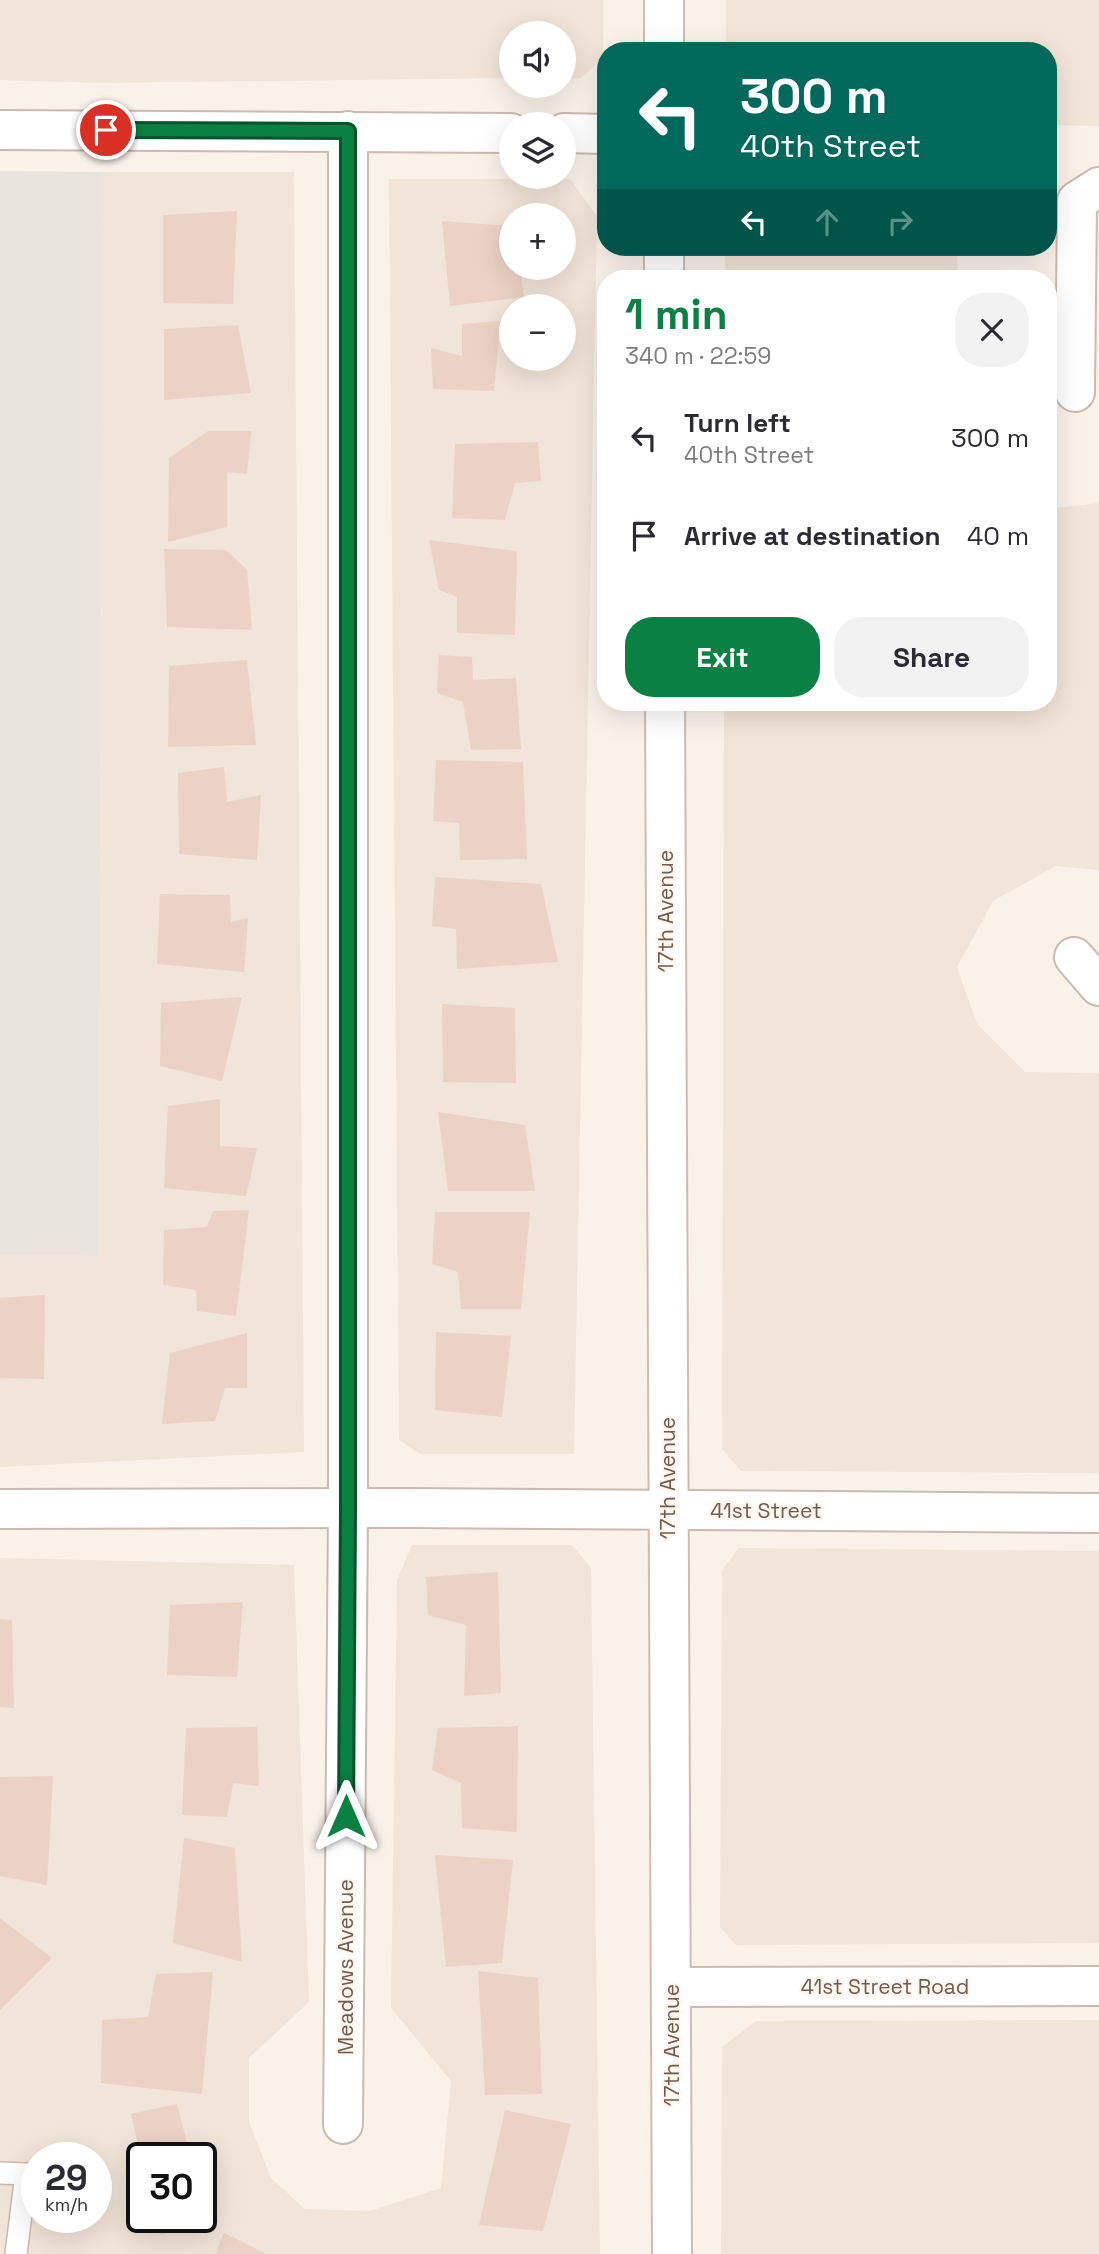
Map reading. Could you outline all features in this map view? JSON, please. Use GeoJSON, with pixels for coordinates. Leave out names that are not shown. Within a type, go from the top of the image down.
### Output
{"type":"FeatureCollection","features":[{"type":"Feature","properties":{"kind":"street"},"geometry":{"type":"LineString","coordinates":[[664,0],[664,42]]}},
{"type":"Feature","properties":{"kind":"street"},"geometry":{"type":"LineString","coordinates":[[0,130],[499,133]]}},
{"type":"Feature","properties":{"kind":"street","name":"Meadows Avenue"},"geometry":{"type":"LineString","coordinates":[[343,2123],[348,1508],[348,131]]}},
{"type":"Feature","properties":{"kind":"street"},"geometry":{"type":"LineString","coordinates":[[576,133],[597,134]]}},
{"type":"Feature","properties":{"kind":"street"},"geometry":{"type":"LineString","coordinates":[[1075,392],[1076,201],[1099,187]]}},
{"type":"Feature","properties":{"kind":"street","name":"17th Avenue"},"geometry":{"type":"LineString","coordinates":[[665,711],[672,2254]]}},
{"type":"Feature","properties":{"kind":"street"},"geometry":{"type":"LineString","coordinates":[[1074,957],[1099,986]]}},
{"type":"Feature","properties":{"kind":"street","name":"41st Street"},"geometry":{"type":"LineString","coordinates":[[0,1510],[745,1509],[1099,1513]]}},
{"type":"Feature","properties":{"kind":"street","name":"41st Street Road"},"geometry":{"type":"LineString","coordinates":[[671,1987],[1099,1986]]}},
{"type":"Feature","properties":{"kind":"lane"},"geometry":{"type":"LineString","coordinates":[[0,2173],[26,2174],[16,2254]]}},
{"type":"Feature","properties":{"kind":"shaded area"},"geometry":{"type":"Polygon","coordinates":[[[0,0],[603,0],[603,42],[597,42],[597,63],[581,78],[576,78],[576,21],[499,21],[499,78],[101,83],[0,80],[0,0]]]}},
{"type":"Feature","properties":{"kind":"shaded area"},"geometry":{"type":"Polygon","coordinates":[[[726,0],[1099,0],[1099,126],[1057,125],[1057,42],[726,42],[726,0]]]}},
{"type":"Feature","properties":{"kind":"shaded area"},"geometry":{"type":"Polygon","coordinates":[[[0,171],[103,172],[99,1256],[0,1255],[0,171]]]}},
{"type":"Feature","properties":{"kind":"shaded area"},"geometry":{"type":"Polygon","coordinates":[[[103,172],[294,172],[304,1452],[0,1467],[0,1255],[99,1256],[103,172]]]}},
{"type":"Feature","properties":{"kind":"shaded area"},"geometry":{"type":"Polygon","coordinates":[[[389,179],[499,179],[499,189],[576,187],[597,216],[574,1454],[420,1454],[399,1440],[389,179]]]}},
{"type":"Feature","properties":{"kind":"shaded area"},"geometry":{"type":"Polygon","coordinates":[[[725,256],[957,256],[958,270],[725,270],[725,256]]]}},
{"type":"Feature","properties":{"kind":"shaded area"},"geometry":{"type":"Polygon","coordinates":[[[1099,503],[1099,870],[1056,866],[993,901],[957,967],[977,1024],[1025,1072],[1099,1073],[1099,1473],[741,1471],[722,1449],[724,711],[1057,711],[1057,508],[1099,503]]]}},
{"type":"Feature","properties":{"kind":"shaded area"},"geometry":{"type":"Polygon","coordinates":[[[412,1545],[572,1545],[591,1568],[600,2254],[0,2254],[0,1558],[294,1565],[309,2002],[249,2058],[249,2122],[271,2178],[305,2209],[370,2211],[441,2188],[451,2081],[391,2008],[397,1580],[412,1545]]]}},
{"type":"Feature","properties":{"kind":"shaded area"},"geometry":{"type":"Polygon","coordinates":[[[738,1548],[1099,1551],[1099,1943],[736,1945],[720,1927],[722,1571],[738,1548]]]}},
{"type":"Feature","properties":{"kind":"shaded area"},"geometry":{"type":"Polygon","coordinates":[[[1099,2020],[1099,2254],[721,2254],[722,2047],[756,2021],[1099,2020]]]}},
{"type":"Feature","properties":{"kind":"building"},"geometry":{"type":"Polygon","coordinates":[[[237,211],[233,304],[163,303],[163,215],[237,211]]]}},
{"type":"Feature","properties":{"kind":"building"},"geometry":{"type":"Polygon","coordinates":[[[442,221],[499,225],[499,280],[522,280],[524,294],[499,294],[499,300],[450,306],[442,221]]]}},
{"type":"Feature","properties":{"kind":"building"},"geometry":{"type":"Polygon","coordinates":[[[499,321],[494,391],[433,389],[431,348],[462,356],[462,324],[499,321]]]}},
{"type":"Feature","properties":{"kind":"building"},"geometry":{"type":"Polygon","coordinates":[[[238,325],[251,393],[164,400],[164,329],[238,325]]]}},
{"type":"Feature","properties":{"kind":"building"},"geometry":{"type":"Polygon","coordinates":[[[208,431],[251,431],[247,474],[227,472],[227,527],[168,542],[169,458],[208,431]]]}},
{"type":"Feature","properties":{"kind":"building"},"geometry":{"type":"Polygon","coordinates":[[[538,442],[541,481],[515,483],[505,520],[452,518],[455,444],[538,442]]]}},
{"type":"Feature","properties":{"kind":"building"},"geometry":{"type":"Polygon","coordinates":[[[429,540],[517,551],[515,635],[457,633],[457,597],[439,590],[429,540]]]}},
{"type":"Feature","properties":{"kind":"building"},"geometry":{"type":"Polygon","coordinates":[[[164,549],[226,550],[247,570],[252,630],[167,627],[164,549]]]}},
{"type":"Feature","properties":{"kind":"building"},"geometry":{"type":"Polygon","coordinates":[[[439,655],[472,657],[473,680],[516,678],[521,749],[471,750],[463,702],[437,693],[439,655]]]}},
{"type":"Feature","properties":{"kind":"building"},"geometry":{"type":"Polygon","coordinates":[[[247,660],[256,745],[168,747],[169,666],[247,660]]]}},
{"type":"Feature","properties":{"kind":"building"},"geometry":{"type":"Polygon","coordinates":[[[436,760],[523,762],[527,859],[460,860],[459,823],[433,821],[436,760]]]}},
{"type":"Feature","properties":{"kind":"building"},"geometry":{"type":"Polygon","coordinates":[[[224,767],[227,802],[261,795],[257,860],[179,854],[178,773],[224,767]]]}},
{"type":"Feature","properties":{"kind":"building"},"geometry":{"type":"Polygon","coordinates":[[[435,877],[541,884],[558,962],[457,969],[456,929],[432,926],[435,877]]]}},
{"type":"Feature","properties":{"kind":"building"},"geometry":{"type":"Polygon","coordinates":[[[160,894],[230,895],[231,922],[248,918],[244,972],[157,964],[160,894]]]}},
{"type":"Feature","properties":{"kind":"building"},"geometry":{"type":"Polygon","coordinates":[[[242,997],[222,1081],[160,1066],[161,1003],[242,997]]]}},
{"type":"Feature","properties":{"kind":"building"},"geometry":{"type":"Polygon","coordinates":[[[442,1004],[515,1008],[516,1083],[443,1082],[442,1004]]]}},
{"type":"Feature","properties":{"kind":"building"},"geometry":{"type":"Polygon","coordinates":[[[220,1099],[220,1146],[257,1148],[246,1196],[164,1188],[168,1106],[220,1099]]]}},
{"type":"Feature","properties":{"kind":"building"},"geometry":{"type":"Polygon","coordinates":[[[438,1112],[525,1125],[535,1191],[448,1191],[438,1112]]]}},
{"type":"Feature","properties":{"kind":"building"},"geometry":{"type":"Polygon","coordinates":[[[249,1210],[236,1316],[197,1311],[196,1290],[163,1285],[164,1230],[207,1227],[213,1211],[249,1210]]]}},
{"type":"Feature","properties":{"kind":"building"},"geometry":{"type":"Polygon","coordinates":[[[435,1212],[530,1212],[521,1309],[461,1309],[458,1272],[432,1264],[435,1212]]]}},
{"type":"Feature","properties":{"kind":"building"},"geometry":{"type":"Polygon","coordinates":[[[45,1295],[44,1379],[0,1378],[0,1298],[45,1295]]]}},
{"type":"Feature","properties":{"kind":"building"},"geometry":{"type":"Polygon","coordinates":[[[436,1332],[511,1336],[502,1417],[435,1410],[436,1332]]]}},
{"type":"Feature","properties":{"kind":"building"},"geometry":{"type":"Polygon","coordinates":[[[247,1333],[247,1388],[225,1388],[215,1421],[162,1424],[170,1353],[247,1333]]]}},
{"type":"Feature","properties":{"kind":"building"},"geometry":{"type":"Polygon","coordinates":[[[498,1572],[501,1693],[464,1696],[466,1625],[428,1615],[426,1577],[498,1572]]]}},
{"type":"Feature","properties":{"kind":"building"},"geometry":{"type":"Polygon","coordinates":[[[243,1602],[237,1677],[167,1675],[170,1605],[243,1602]]]}},
{"type":"Feature","properties":{"kind":"building"},"geometry":{"type":"Polygon","coordinates":[[[0,1619],[12,1620],[14,1708],[0,1707],[0,1619]]]}},
{"type":"Feature","properties":{"kind":"building"},"geometry":{"type":"Polygon","coordinates":[[[518,1726],[517,1832],[462,1828],[461,1783],[432,1770],[438,1728],[518,1726]]]}},
{"type":"Feature","properties":{"kind":"building"},"geometry":{"type":"Polygon","coordinates":[[[257,1727],[259,1786],[233,1783],[227,1817],[182,1815],[186,1728],[257,1727]]]}},
{"type":"Feature","properties":{"kind":"building"},"geometry":{"type":"Polygon","coordinates":[[[53,1776],[47,1885],[0,1876],[0,1777],[53,1776]]]}},
{"type":"Feature","properties":{"kind":"building"},"geometry":{"type":"Polygon","coordinates":[[[184,1838],[235,1848],[242,1962],[173,1943],[184,1838]]]}},
{"type":"Feature","properties":{"kind":"building"},"geometry":{"type":"Polygon","coordinates":[[[435,1855],[513,1860],[502,1963],[446,1967],[435,1855]]]}},
{"type":"Feature","properties":{"kind":"building"},"geometry":{"type":"Polygon","coordinates":[[[0,1918],[52,1958],[0,2010],[0,1918]]]}},
{"type":"Feature","properties":{"kind":"building"},"geometry":{"type":"Polygon","coordinates":[[[478,1971],[538,1978],[542,2094],[485,2095],[478,1971]]]}},
{"type":"Feature","properties":{"kind":"building"},"geometry":{"type":"Polygon","coordinates":[[[213,1972],[202,2094],[101,2083],[102,2020],[148,2017],[156,1974],[213,1972]]]}},
{"type":"Feature","properties":{"kind":"building"},"geometry":{"type":"Polygon","coordinates":[[[177,2104],[187,2142],[137,2142],[131,2114],[177,2104]]]}},
{"type":"Feature","properties":{"kind":"building"},"geometry":{"type":"Polygon","coordinates":[[[505,2110],[571,2124],[543,2231],[479,2225],[505,2110]]]}},
{"type":"Feature","properties":{"kind":"building"},"geometry":{"type":"Polygon","coordinates":[[[224,2233],[267,2254],[215,2254],[224,2233]]]}},
{"type":"Feature","properties":{"kind":"route"},"geometry":{"type":"LineString","coordinates":[[106,130],[348,131],[346,1816]]}}]}
